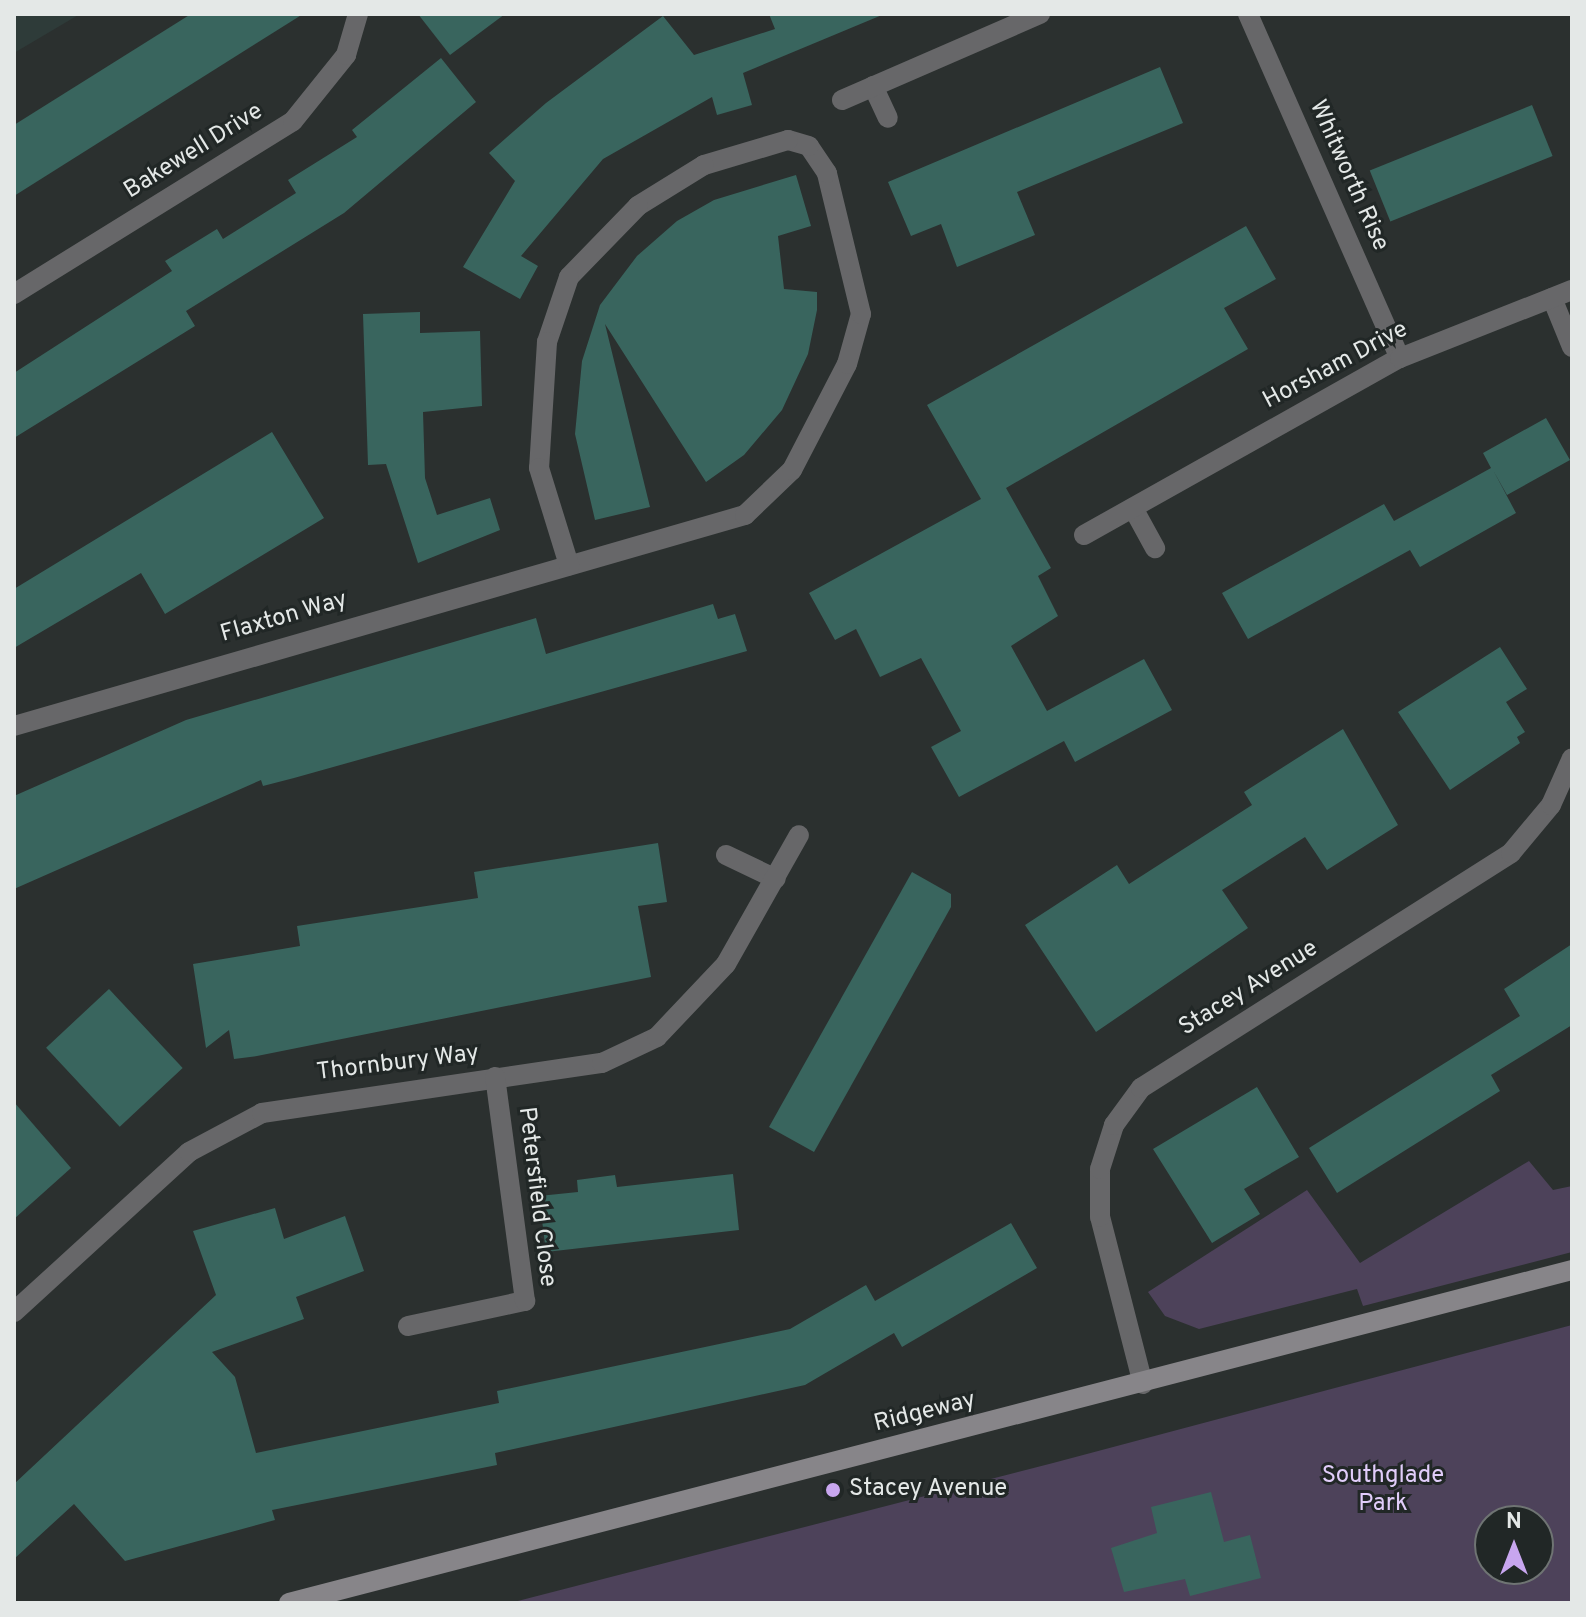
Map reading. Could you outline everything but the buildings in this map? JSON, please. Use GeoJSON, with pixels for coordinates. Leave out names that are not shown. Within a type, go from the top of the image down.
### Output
{"type":"FeatureCollection","features":[{"type":"Feature","properties":{"kind":"street","name":"Bakewell Drive"},"geometry":{"type":"LineString","coordinates":[[14,294],[293,121],[346,55],[358,14]]}},
{"type":"Feature","properties":{"kind":"street"},"geometry":{"type":"LineString","coordinates":[[842,100],[1040,14]]}},
{"type":"Feature","properties":{"kind":"street","name":"Whitworth Rise"},"geometry":{"type":"LineString","coordinates":[[1248,14],[1400,358]]}},
{"type":"Feature","properties":{"kind":"street"},"geometry":{"type":"LineString","coordinates":[[873,86],[888,118]]}},
{"type":"Feature","properties":{"kind":"street","name":"Flaxton Way"},"geometry":{"type":"LineString","coordinates":[[14,726],[745,515],[792,470],[847,364],[861,314],[827,173],[809,146],[788,140],[704,165],[638,206],[569,277],[547,342],[539,468],[569,565]]}},
{"type":"Feature","properties":{"kind":"street","name":"Horsham Drive"},"geometry":{"type":"LineString","coordinates":[[1084,535],[1400,358],[1572,290]]}},
{"type":"Feature","properties":{"kind":"street"},"geometry":{"type":"LineString","coordinates":[[1552,298],[1572,347]]}},
{"type":"Feature","properties":{"kind":"street"},"geometry":{"type":"LineString","coordinates":[[1133,508],[1155,548]]}},
{"type":"Feature","properties":{"kind":"street","name":"Stacey Avenue"},"geometry":{"type":"LineString","coordinates":[[1143,1384],[1100,1217],[1100,1169],[1114,1125],[1141,1088],[1511,853],[1570,771]]}},
{"type":"Feature","properties":{"kind":"street","name":"Thornbury Way"},"geometry":{"type":"LineString","coordinates":[[14,1312],[189,1152],[225,1130],[308,1102],[602,1063],[657,1037],[726,964],[799,835]]}},
{"type":"Feature","properties":{"kind":"street"},"geometry":{"type":"LineString","coordinates":[[726,855],[776,879]]}},
{"type":"Feature","properties":{"kind":"street","name":"Petersfield Close"},"geometry":{"type":"LineString","coordinates":[[408,1326],[525,1301],[495,1077]]}},
{"type":"Feature","properties":{"kind":"street","name":"Ridgeway"},"geometry":{"type":"LineString","coordinates":[[289,1603],[1143,1384],[1572,1270]]}},
{"type":"Feature","properties":{"kind":"shaded area"},"geometry":{"type":"Polygon","coordinates":[[[14,14],[80,14],[14,53],[14,14]]]}},
{"type":"Feature","properties":{"kind":"green space"},"geometry":{"type":"Polygon","coordinates":[[[1529,1161],[1553,1190],[1572,1186],[1572,1252],[1363,1306],[1357,1289],[1199,1329],[1165,1316],[1148,1292],[1307,1190],[1360,1263],[1529,1161]]]}},
{"type":"Feature","properties":{"kind":"green space","name":"Southglade Park"},"geometry":{"type":"Polygon","coordinates":[[[1572,1325],[1572,1603],[510,1603],[1053,1463],[1572,1325]]]}},
{"type":"Feature","properties":{"kind":"place","name":"Stacey Avenue"},"geometry":{"type":"Point","coordinates":[833,1490]}}]}
